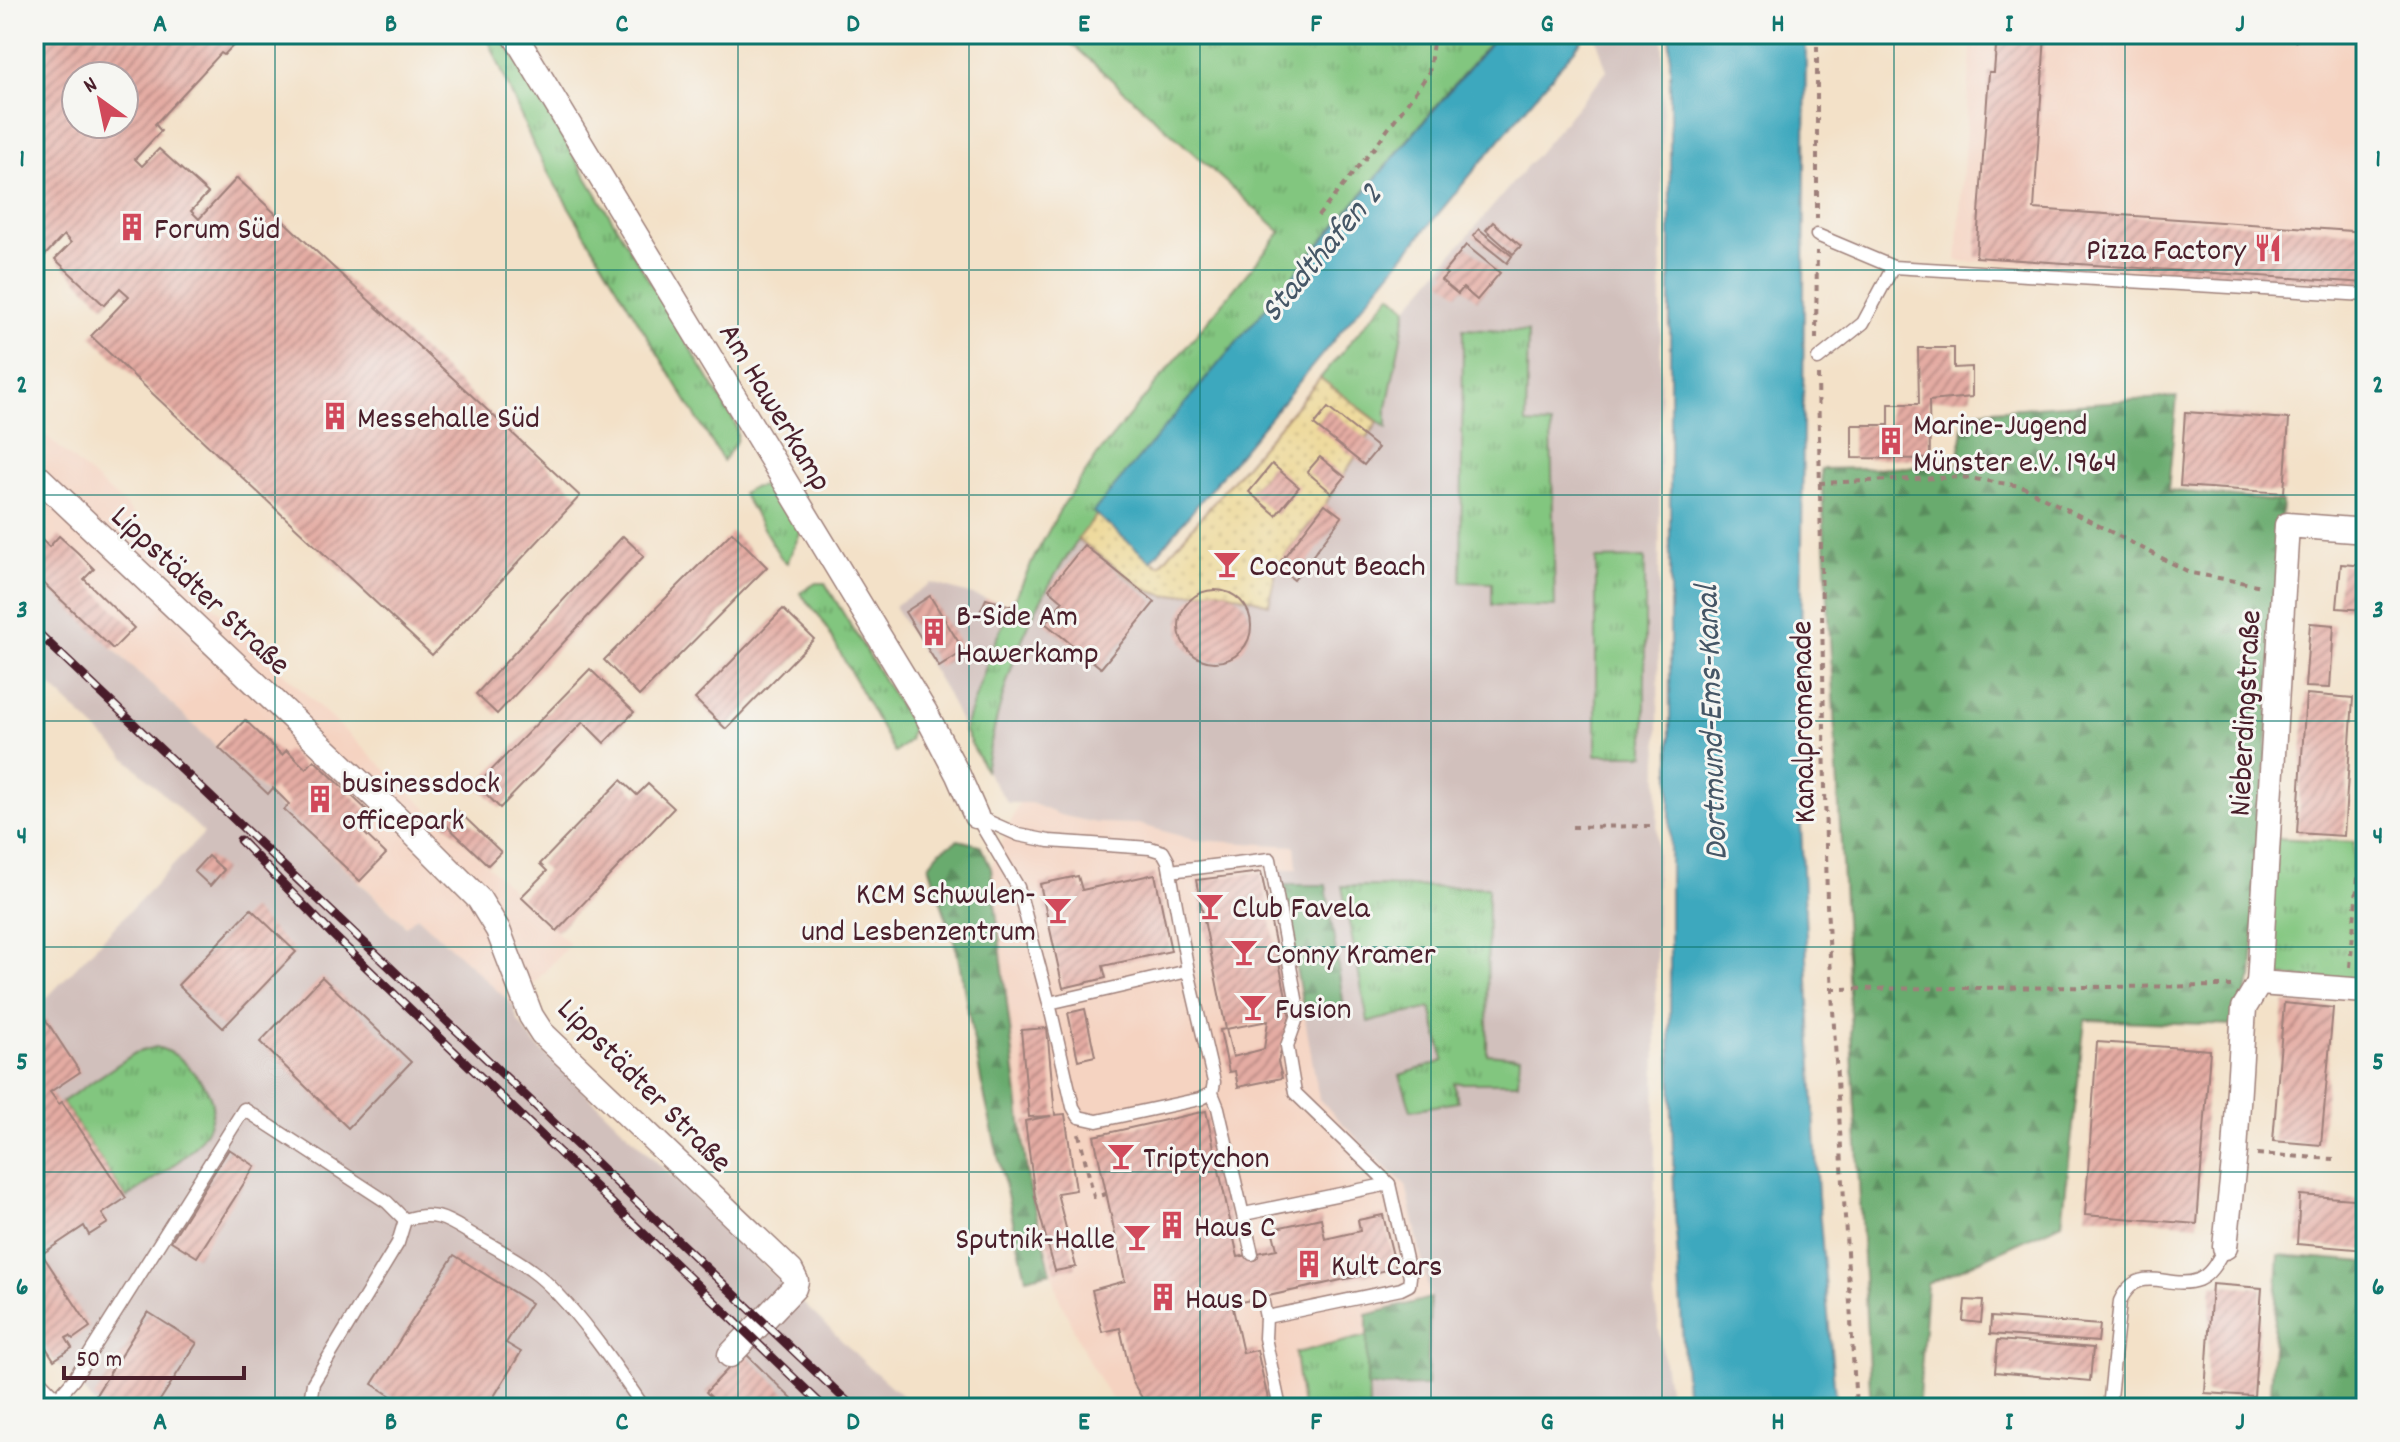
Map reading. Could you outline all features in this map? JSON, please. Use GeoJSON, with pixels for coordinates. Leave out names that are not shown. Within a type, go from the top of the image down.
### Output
{"type":"FeatureCollection","features":[{"type":"Feature","properties":{"kind":"street","name":"Am Hawerkamp"},"geometry":{"type":"LineString","coordinates":[[514,34],[925,712],[976,816]]}},
{"type":"Feature","properties":{"kind":"street","name":"Lippstädter Straße"},"geometry":{"type":"LineString","coordinates":[[34,473],[479,899],[498,930],[531,1016],[542,1033],[791,1271],[796,1281],[794,1288],[730,1355]]}},
{"type":"Feature","properties":{"kind":"street","name":"Nieberdingstraße"},"geometry":{"type":"LineString","coordinates":[[2225,1247],[2235,1152],[2244,1008],[2259,983],[2287,525],[2366,531]]}},
{"type":"Feature","properties":{"kind":"street"},"geometry":{"type":"LineString","coordinates":[[2259,983],[2357,990]]}},
{"type":"Feature","properties":{"kind":"street"},"geometry":{"type":"LineString","coordinates":[[34,1383],[56,1405]]}},
{"type":"Feature","properties":{"kind":"lane"},"geometry":{"type":"LineString","coordinates":[[1817,235],[1893,267],[2366,295]]}},
{"type":"Feature","properties":{"kind":"lane"},"geometry":{"type":"LineString","coordinates":[[1818,359],[1863,323],[1893,267]]}},
{"type":"Feature","properties":{"kind":"lane"},"geometry":{"type":"LineString","coordinates":[[976,816],[1019,835],[1049,841],[1150,848],[1163,852],[1170,871],[1188,971],[1214,1082],[1212,1093],[1252,1254]]}},
{"type":"Feature","properties":{"kind":"lane","name":"Am Hawerkamp"},"geometry":{"type":"LineString","coordinates":[[976,816],[1018,887],[1073,1107],[1079,1117]]}},
{"type":"Feature","properties":{"kind":"lane"},"geometry":{"type":"LineString","coordinates":[[1170,871],[1270,859],[1298,1015],[1287,1046],[1295,1093],[1389,1184],[1410,1277],[1409,1285],[1401,1289],[1266,1317]]}},
{"type":"Feature","properties":{"kind":"lane"},"geometry":{"type":"LineString","coordinates":[[1049,1003],[1188,971]]}},
{"type":"Feature","properties":{"kind":"lane"},"geometry":{"type":"LineString","coordinates":[[1079,1117],[1097,1121],[1200,1099],[1212,1093]]}},
{"type":"Feature","properties":{"kind":"lane"},"geometry":{"type":"LineString","coordinates":[[56,1405],[244,1109],[387,1202],[405,1220]]}},
{"type":"Feature","properties":{"kind":"lane"},"geometry":{"type":"LineString","coordinates":[[1244,1214],[1389,1184]]}},
{"type":"Feature","properties":{"kind":"lane"},"geometry":{"type":"LineString","coordinates":[[405,1220],[418,1215],[438,1214],[531,1269],[552,1287],[644,1408]]}},
{"type":"Feature","properties":{"kind":"lane"},"geometry":{"type":"LineString","coordinates":[[309,1408],[313,1383],[398,1243],[405,1220]]}},
{"type":"Feature","properties":{"kind":"lane"},"geometry":{"type":"LineString","coordinates":[[2109,1408],[2120,1301],[2125,1290],[2137,1281],[2199,1280],[2211,1271],[2225,1247]]}},
{"type":"Feature","properties":{"kind":"lane"},"geometry":{"type":"LineString","coordinates":[[1262,1298],[1266,1317],[1265,1338],[1280,1408]]}},
{"type":"Feature","properties":{"kind":"path"},"geometry":{"type":"LineString","coordinates":[[1318,216],[1374,148],[1429,73],[1434,34]]}},
{"type":"Feature","properties":{"kind":"path","name":"Kanalpromenade"},"geometry":{"type":"LineString","coordinates":[[1817,34],[1815,327],[1827,890],[1856,1408]]}},
{"type":"Feature","properties":{"kind":"path"},"geometry":{"type":"LineString","coordinates":[[2294,41],[2307,34]]}},
{"type":"Feature","properties":{"kind":"path"},"geometry":{"type":"LineString","coordinates":[[1819,483],[1961,477],[2021,486],[2191,573],[2283,590]]}},
{"type":"Feature","properties":{"kind":"path"},"geometry":{"type":"LineString","coordinates":[[1572,827],[1652,826]]}},
{"type":"Feature","properties":{"kind":"path"},"geometry":{"type":"LineString","coordinates":[[2357,990],[2358,877],[2362,865]]}},
{"type":"Feature","properties":{"kind":"path"},"geometry":{"type":"LineString","coordinates":[[1831,989],[2233,986]]}},
{"type":"Feature","properties":{"kind":"path"},"geometry":{"type":"LineString","coordinates":[[1079,1117],[1078,1129],[1094,1197],[1106,1194]]}},
{"type":"Feature","properties":{"kind":"path"},"geometry":{"type":"LineString","coordinates":[[2235,1152],[2334,1159]]}},
{"type":"Feature","properties":{"kind":"shaded area"},"geometry":{"type":"Polygon","coordinates":[[[1595,34],[1663,34],[1654,1295],[1671,1408],[1369,1408],[1367,1387],[1427,1386],[1430,1298],[1406,1185],[1319,1099],[1279,869],[1297,869],[1295,846],[1195,840],[1138,824],[1096,823],[1060,815],[1031,803],[1008,803],[985,770],[997,710],[1015,653],[1043,594],[1078,539],[1146,590],[1167,596],[1219,590],[1269,604],[1277,566],[1325,504],[1387,407],[1407,308],[1607,71],[1595,34]]]}},
{"type":"Feature","properties":{"kind":"shaded area"},"geometry":{"type":"Polygon","coordinates":[[[1972,34],[2366,34],[2366,285],[1957,261],[1972,34]]]}},
{"type":"Feature","properties":{"kind":"shaded area"},"geometry":{"type":"Polygon","coordinates":[[[34,425],[127,507],[194,588],[570,944],[513,1006],[417,916],[407,926],[34,574],[34,425]]]}},
{"type":"Feature","properties":{"kind":"shaded area"},"geometry":{"type":"Polygon","coordinates":[[[34,574],[406,926],[417,916],[513,1005],[518,1021],[536,1045],[869,1367],[916,1408],[98,1408],[74,1379],[34,1343],[34,1002],[38,1007],[204,833],[34,670],[34,574]]]}},
{"type":"Feature","properties":{"kind":"shaded area"},"geometry":{"type":"Polygon","coordinates":[[[931,583],[1011,606],[964,730],[945,690],[894,606],[931,583]]]}},
{"type":"Feature","properties":{"kind":"shaded area"},"geometry":{"type":"Polygon","coordinates":[[[1019,803],[1031,803],[1060,815],[1095,823],[1138,824],[1195,840],[1295,846],[1297,869],[1279,870],[1382,1164],[1406,1185],[1430,1298],[1368,1315],[1367,1336],[1296,1353],[1302,1408],[1117,1408],[1090,1364],[1059,1298],[1028,1181],[991,868],[1019,803]]]}},
{"type":"Feature","properties":{"kind":"green space"},"geometry":{"type":"Polygon","coordinates":[[[486,34],[500,34],[734,421],[737,438],[723,461],[550,176],[532,142],[486,34]]]}},
{"type":"Feature","properties":{"kind":"green space"},"geometry":{"type":"Polygon","coordinates":[[[1061,34],[1497,34],[1093,513],[1097,515],[1054,576],[1024,636],[1002,698],[985,770],[964,730],[995,641],[1061,508],[1098,454],[1281,232],[1061,34]]]}},
{"type":"Feature","properties":{"kind":"green space"},"geometry":{"type":"Polygon","coordinates":[[[1391,294],[1407,308],[1387,407],[1387,428],[1320,378],[1391,294]]]}},
{"type":"Feature","properties":{"kind":"green space"},"geometry":{"type":"Polygon","coordinates":[[[1463,329],[1528,332],[1526,424],[1551,425],[1555,607],[1492,605],[1492,583],[1461,582],[1463,329]]]}},
{"type":"Feature","properties":{"kind":"green space"},"geometry":{"type":"Polygon","coordinates":[[[2177,397],[2168,490],[2282,502],[2252,977],[2234,1025],[2085,1020],[2062,1223],[1927,1284],[1921,1408],[1871,1408],[1821,469],[1958,466],[1965,412],[2177,397]]]}},
{"type":"Feature","properties":{"kind":"green space"},"geometry":{"type":"Polygon","coordinates":[[[770,485],[801,531],[787,563],[742,493],[770,485]]]}},
{"type":"Feature","properties":{"kind":"green space"},"geometry":{"type":"Polygon","coordinates":[[[1645,558],[1645,755],[1596,755],[1596,559],[1645,558]]]}},
{"type":"Feature","properties":{"kind":"green space"},"geometry":{"type":"Polygon","coordinates":[[[816,583],[825,583],[912,727],[909,740],[895,753],[821,618],[800,593],[816,583]]]}},
{"type":"Feature","properties":{"kind":"green space"},"geometry":{"type":"Polygon","coordinates":[[[2273,838],[2354,842],[2352,877],[2366,878],[2366,981],[2267,976],[2273,838]]]}},
{"type":"Feature","properties":{"kind":"green space"},"geometry":{"type":"Polygon","coordinates":[[[958,840],[980,845],[991,868],[1028,1181],[1051,1272],[1026,1278],[982,1085],[957,951],[929,865],[940,851],[958,840]]]}},
{"type":"Feature","properties":{"kind":"green space"},"geometry":{"type":"Polygon","coordinates":[[[1281,885],[1326,885],[1344,1007],[1303,1007],[1281,885]]]}},
{"type":"Feature","properties":{"kind":"green space"},"geometry":{"type":"Polygon","coordinates":[[[1342,886],[1488,887],[1487,1054],[1520,1057],[1518,1083],[1454,1083],[1458,1102],[1411,1110],[1400,1075],[1444,1061],[1431,1008],[1368,1022],[1342,886]]]}},
{"type":"Feature","properties":{"kind":"green space"},"geometry":{"type":"Polygon","coordinates":[[[156,1047],[176,1056],[200,1080],[211,1098],[212,1116],[205,1133],[192,1149],[126,1198],[62,1102],[135,1053],[156,1047]]]}},
{"type":"Feature","properties":{"kind":"green space"},"geometry":{"type":"Polygon","coordinates":[[[2279,1255],[2366,1262],[2366,1408],[2269,1408],[2279,1255]]]}},
{"type":"Feature","properties":{"kind":"green space"},"geometry":{"type":"Polygon","coordinates":[[[1430,1298],[1427,1386],[1367,1387],[1367,1315],[1430,1298]]]}},
{"type":"Feature","properties":{"kind":"green space"},"geometry":{"type":"Polygon","coordinates":[[[1367,1336],[1369,1408],[1302,1408],[1295,1353],[1367,1336]]]}},
{"type":"Feature","properties":{"kind":"sand"},"geometry":{"type":"Polygon","coordinates":[[[1320,378],[1378,422],[1325,504],[1277,566],[1269,604],[1219,590],[1167,596],[1146,590],[1078,539],[1097,515],[1151,561],[1160,565],[1320,378]]]}},
{"type":"Feature","properties":{"kind":"water","name":"Stadthafen 2"},"geometry":{"type":"Polygon","coordinates":[[[1498,34],[1587,34],[1151,561],[1093,512],[1498,34]]]}},
{"type":"Feature","properties":{"kind":"water","name":"Dortmund-Ems-Kanal"},"geometry":{"type":"Polygon","coordinates":[[[1670,34],[1806,34],[1800,805],[1818,1197],[1836,1408],[1687,1408],[1674,1196],[1670,1034],[1670,34]]]}},
{"type":"Feature","properties":{"kind":"building","name":"Messehalle Süd"},"geometry":{"type":"Polygon","coordinates":[[[34,34],[244,34],[224,55],[221,53],[155,124],[161,131],[135,159],[142,166],[159,149],[208,193],[191,211],[199,219],[237,178],[580,496],[432,655],[91,336],[129,296],[120,288],[104,305],[55,259],[71,243],[64,235],[34,267],[34,34]]]}},
{"type":"Feature","properties":{"kind":"building"},"geometry":{"type":"Polygon","coordinates":[[[1997,34],[2045,34],[2034,209],[2366,232],[2366,283],[1976,257],[1989,72],[1994,72],[1997,34]]]}},
{"type":"Feature","properties":{"kind":"building"},"geometry":{"type":"Polygon","coordinates":[[[1493,222],[1521,246],[1513,254],[1486,230],[1493,222]]]}},
{"type":"Feature","properties":{"kind":"building"},"geometry":{"type":"Polygon","coordinates":[[[1479,229],[1512,256],[1507,263],[1473,236],[1479,229]]]}},
{"type":"Feature","properties":{"kind":"building"},"geometry":{"type":"Polygon","coordinates":[[[1466,245],[1500,273],[1477,300],[1463,288],[1458,294],[1441,280],[1466,245]]]}},
{"type":"Feature","properties":{"kind":"building"},"geometry":{"type":"Polygon","coordinates":[[[1918,348],[1954,348],[1954,368],[1972,367],[1972,397],[1929,401],[1930,459],[1852,458],[1852,425],[1889,425],[1889,404],[1919,404],[1918,348]]]}},
{"type":"Feature","properties":{"kind":"building"},"geometry":{"type":"Polygon","coordinates":[[[1328,408],[1378,448],[1364,465],[1314,425],[1328,408]]]}},
{"type":"Feature","properties":{"kind":"building"},"geometry":{"type":"Polygon","coordinates":[[[2185,412],[2289,419],[2284,493],[2180,486],[2185,412]]]}},
{"type":"Feature","properties":{"kind":"building"},"geometry":{"type":"Polygon","coordinates":[[[1320,457],[1345,477],[1332,493],[1307,472],[1320,457]]]}},
{"type":"Feature","properties":{"kind":"building"},"geometry":{"type":"Polygon","coordinates":[[[1272,464],[1299,487],[1276,515],[1249,492],[1272,464]]]}},
{"type":"Feature","properties":{"kind":"building"},"geometry":{"type":"Polygon","coordinates":[[[1325,504],[1342,517],[1294,580],[1277,566],[1325,504]]]}},
{"type":"Feature","properties":{"kind":"building"},"geometry":{"type":"Polygon","coordinates":[[[34,532],[49,547],[59,536],[77,552],[94,569],[84,579],[134,628],[113,649],[34,574],[34,532]]]}},
{"type":"Feature","properties":{"kind":"building"},"geometry":{"type":"Polygon","coordinates":[[[732,532],[767,567],[639,696],[604,660],[732,532]]]}},
{"type":"Feature","properties":{"kind":"building"},"geometry":{"type":"Polygon","coordinates":[[[623,536],[644,556],[497,714],[476,694],[623,536]]]}},
{"type":"Feature","properties":{"kind":"building"},"geometry":{"type":"Polygon","coordinates":[[[1084,545],[1155,602],[1101,668],[1045,623],[1063,601],[1049,589],[1084,545]]]}},
{"type":"Feature","properties":{"kind":"building"},"geometry":{"type":"Polygon","coordinates":[[[2341,564],[2366,566],[2366,610],[2337,608],[2341,564]]]}},
{"type":"Feature","properties":{"kind":"building"},"geometry":{"type":"Polygon","coordinates":[[[1215,590],[1235,596],[1245,606],[1251,626],[1245,646],[1235,656],[1215,662],[1195,656],[1185,646],[1179,626],[1185,606],[1195,596],[1215,590]]]}},
{"type":"Feature","properties":{"kind":"building","name":"B-Side Am Hawerkamp"},"geometry":{"type":"Polygon","coordinates":[[[930,596],[964,651],[939,667],[905,612],[930,596]]]}},
{"type":"Feature","properties":{"kind":"building"},"geometry":{"type":"Polygon","coordinates":[[[986,599],[1011,606],[1003,623],[978,616],[986,599]]]}},
{"type":"Feature","properties":{"kind":"building"},"geometry":{"type":"Polygon","coordinates":[[[783,609],[814,639],[726,729],[695,699],[783,609]]]}},
{"type":"Feature","properties":{"kind":"building"},"geometry":{"type":"Polygon","coordinates":[[[2310,623],[2334,625],[2330,688],[2305,687],[2310,623]]]}},
{"type":"Feature","properties":{"kind":"building"},"geometry":{"type":"Polygon","coordinates":[[[590,669],[634,712],[604,743],[583,722],[500,808],[477,785],[590,669]]]}},
{"type":"Feature","properties":{"kind":"building"},"geometry":{"type":"Polygon","coordinates":[[[2306,694],[2353,698],[2344,836],[2297,833],[2306,694]]]}},
{"type":"Feature","properties":{"kind":"building","name":"businessdock officepark"},"geometry":{"type":"Polygon","coordinates":[[[245,720],[282,755],[287,750],[306,769],[314,760],[371,814],[359,828],[386,854],[360,881],[284,810],[289,804],[273,788],[268,794],[219,748],[245,720]]]}},
{"type":"Feature","properties":{"kind":"building"},"geometry":{"type":"Polygon","coordinates":[[[621,780],[637,795],[648,784],[674,808],[557,931],[521,897],[547,871],[540,864],[621,780]]]}},
{"type":"Feature","properties":{"kind":"building"},"geometry":{"type":"Polygon","coordinates":[[[455,808],[501,852],[488,865],[442,821],[455,808]]]}},
{"type":"Feature","properties":{"kind":"building"},"geometry":{"type":"Polygon","coordinates":[[[208,856],[224,870],[210,886],[194,871],[208,856]]]}},
{"type":"Feature","properties":{"kind":"building","name":"Conny Kramer"},"geometry":{"type":"Polygon","coordinates":[[[1261,872],[1268,906],[1272,905],[1275,917],[1270,918],[1290,1016],[1278,1062],[1282,1078],[1238,1087],[1235,1071],[1229,1072],[1220,1030],[1226,1029],[1196,880],[1261,872]],[[1268,1021],[1226,1029],[1233,1057],[1264,1049],[1268,1021]]]}},
{"type":"Feature","properties":{"kind":"building"},"geometry":{"type":"Polygon","coordinates":[[[1155,874],[1171,951],[1103,966],[1106,978],[1063,988],[1040,884],[1078,876],[1082,890],[1155,874]]]}},
{"type":"Feature","properties":{"kind":"building"},"geometry":{"type":"Polygon","coordinates":[[[251,909],[296,952],[223,1028],[178,985],[251,909]]]}},
{"type":"Feature","properties":{"kind":"building"},"geometry":{"type":"Polygon","coordinates":[[[322,977],[411,1062],[348,1128],[260,1042],[322,977]]]}},
{"type":"Feature","properties":{"kind":"building"},"geometry":{"type":"Polygon","coordinates":[[[34,1002],[80,1072],[50,1092],[59,1104],[62,1102],[126,1198],[102,1214],[108,1223],[89,1235],[84,1226],[42,1254],[90,1327],[73,1339],[70,1336],[66,1338],[72,1348],[54,1360],[34,1329],[34,1133],[42,1128],[34,1115],[34,1002]]]}},
{"type":"Feature","properties":{"kind":"building"},"geometry":{"type":"Polygon","coordinates":[[[2284,1003],[2333,1008],[2321,1145],[2273,1141],[2284,1003]]]}},
{"type":"Feature","properties":{"kind":"building"},"geometry":{"type":"Polygon","coordinates":[[[1085,1009],[1095,1056],[1078,1060],[1068,1013],[1085,1009]]]}},
{"type":"Feature","properties":{"kind":"building"},"geometry":{"type":"Polygon","coordinates":[[[1047,1028],[1055,1115],[1065,1114],[1076,1190],[1057,1193],[1076,1267],[1055,1271],[1035,1197],[1025,1121],[1051,1116],[1029,1117],[1021,1030],[1047,1028]]]}},
{"type":"Feature","properties":{"kind":"building"},"geometry":{"type":"Polygon","coordinates":[[[2097,1042],[2210,1050],[2197,1224],[2085,1215],[2097,1042]]]}},
{"type":"Feature","properties":{"kind":"building"},"geometry":{"type":"Polygon","coordinates":[[[1206,1111],[1238,1257],[1277,1249],[1272,1229],[1321,1218],[1325,1239],[1360,1231],[1358,1220],[1383,1215],[1396,1268],[1232,1304],[1243,1353],[1257,1350],[1270,1408],[1148,1408],[1132,1381],[1120,1328],[1102,1332],[1092,1290],[1125,1281],[1094,1136],[1206,1111]]]}},
{"type":"Feature","properties":{"kind":"building"},"geometry":{"type":"Polygon","coordinates":[[[229,1149],[255,1166],[197,1257],[171,1241],[229,1149]]]}},
{"type":"Feature","properties":{"kind":"building"},"geometry":{"type":"Polygon","coordinates":[[[2300,1195],[2366,1200],[2366,1250],[2297,1244],[2300,1195]]]}},
{"type":"Feature","properties":{"kind":"building"},"geometry":{"type":"Polygon","coordinates":[[[454,1255],[531,1303],[506,1343],[521,1352],[487,1408],[410,1408],[372,1384],[454,1255]]]}},
{"type":"Feature","properties":{"kind":"building"},"geometry":{"type":"Polygon","coordinates":[[[2212,1284],[2262,1288],[2254,1396],[2205,1393],[2212,1284]]]}},
{"type":"Feature","properties":{"kind":"building"},"geometry":{"type":"Polygon","coordinates":[[[1965,1300],[1983,1301],[1981,1323],[1963,1321],[1965,1300]]]}},
{"type":"Feature","properties":{"kind":"building"},"geometry":{"type":"Polygon","coordinates":[[[148,1312],[197,1343],[155,1408],[110,1408],[94,1398],[148,1312]]]}},
{"type":"Feature","properties":{"kind":"building"},"geometry":{"type":"Polygon","coordinates":[[[1991,1317],[2100,1325],[2098,1342],[1990,1334],[1991,1317]]]}},
{"type":"Feature","properties":{"kind":"building"},"geometry":{"type":"Polygon","coordinates":[[[1998,1340],[2093,1348],[2090,1381],[1995,1372],[1998,1340]]]}},
{"type":"Feature","properties":{"kind":"building"},"geometry":{"type":"Polygon","coordinates":[[[744,1352],[801,1408],[722,1408],[706,1392],[744,1352]]]}},
{"type":"Feature","properties":{"kind":"railway"},"geometry":{"type":"LineString","coordinates":[[34,629],[854,1408]]}},
{"type":"Feature","properties":{"kind":"railway"},"geometry":{"type":"LineString","coordinates":[[240,840],[333,935],[825,1408]]}},
{"type":"Feature","properties":{"kind":"place","name":"Forum Süd"},"geometry":{"type":"Point","coordinates":[132,227]}},
{"type":"Feature","properties":{"kind":"place","name":"Pizza Factory"},"geometry":{"type":"Point","coordinates":[2268,248]}},
{"type":"Feature","properties":{"kind":"place","name":"Messehalle Süd"},"geometry":{"type":"Point","coordinates":[335,416]}},
{"type":"Feature","properties":{"kind":"place","name":"Marine-Jugend Münster e.V. 1964"},"geometry":{"type":"Point","coordinates":[1891,441]}},
{"type":"Feature","properties":{"kind":"place","name":"Coconut Beach"},"geometry":{"type":"Point","coordinates":[1227,564]}},
{"type":"Feature","properties":{"kind":"place","name":"B-Side Am Hawerkamp"},"geometry":{"type":"Point","coordinates":[934,632]}},
{"type":"Feature","properties":{"kind":"place","name":"businessdock officepark"},"geometry":{"type":"Point","coordinates":[320,799]}},
{"type":"Feature","properties":{"kind":"place","name":"Club Favela"},"geometry":{"type":"Point","coordinates":[1210,906]}},
{"type":"Feature","properties":{"kind":"place","name":"KCM Schwulen- und Lesbenzentrum"},"geometry":{"type":"Point","coordinates":[1058,910]}},
{"type":"Feature","properties":{"kind":"place","name":"Conny Kramer"},"geometry":{"type":"Point","coordinates":[1244,952]}},
{"type":"Feature","properties":{"kind":"place","name":"Fusion"},"geometry":{"type":"Point","coordinates":[1253,1007]}},
{"type":"Feature","properties":{"kind":"place","name":"Triptychon"},"geometry":{"type":"Point","coordinates":[1121,1156]}},
{"type":"Feature","properties":{"kind":"place","name":"Haus C"},"geometry":{"type":"Point","coordinates":[1172,1225]}},
{"type":"Feature","properties":{"kind":"place","name":"Sputnik-Halle"},"geometry":{"type":"Point","coordinates":[1137,1237]}},
{"type":"Feature","properties":{"kind":"place","name":"Kult Cars"},"geometry":{"type":"Point","coordinates":[1309,1264]}},
{"type":"Feature","properties":{"kind":"place","name":"Haus D"},"geometry":{"type":"Point","coordinates":[1163,1297]}}]}
